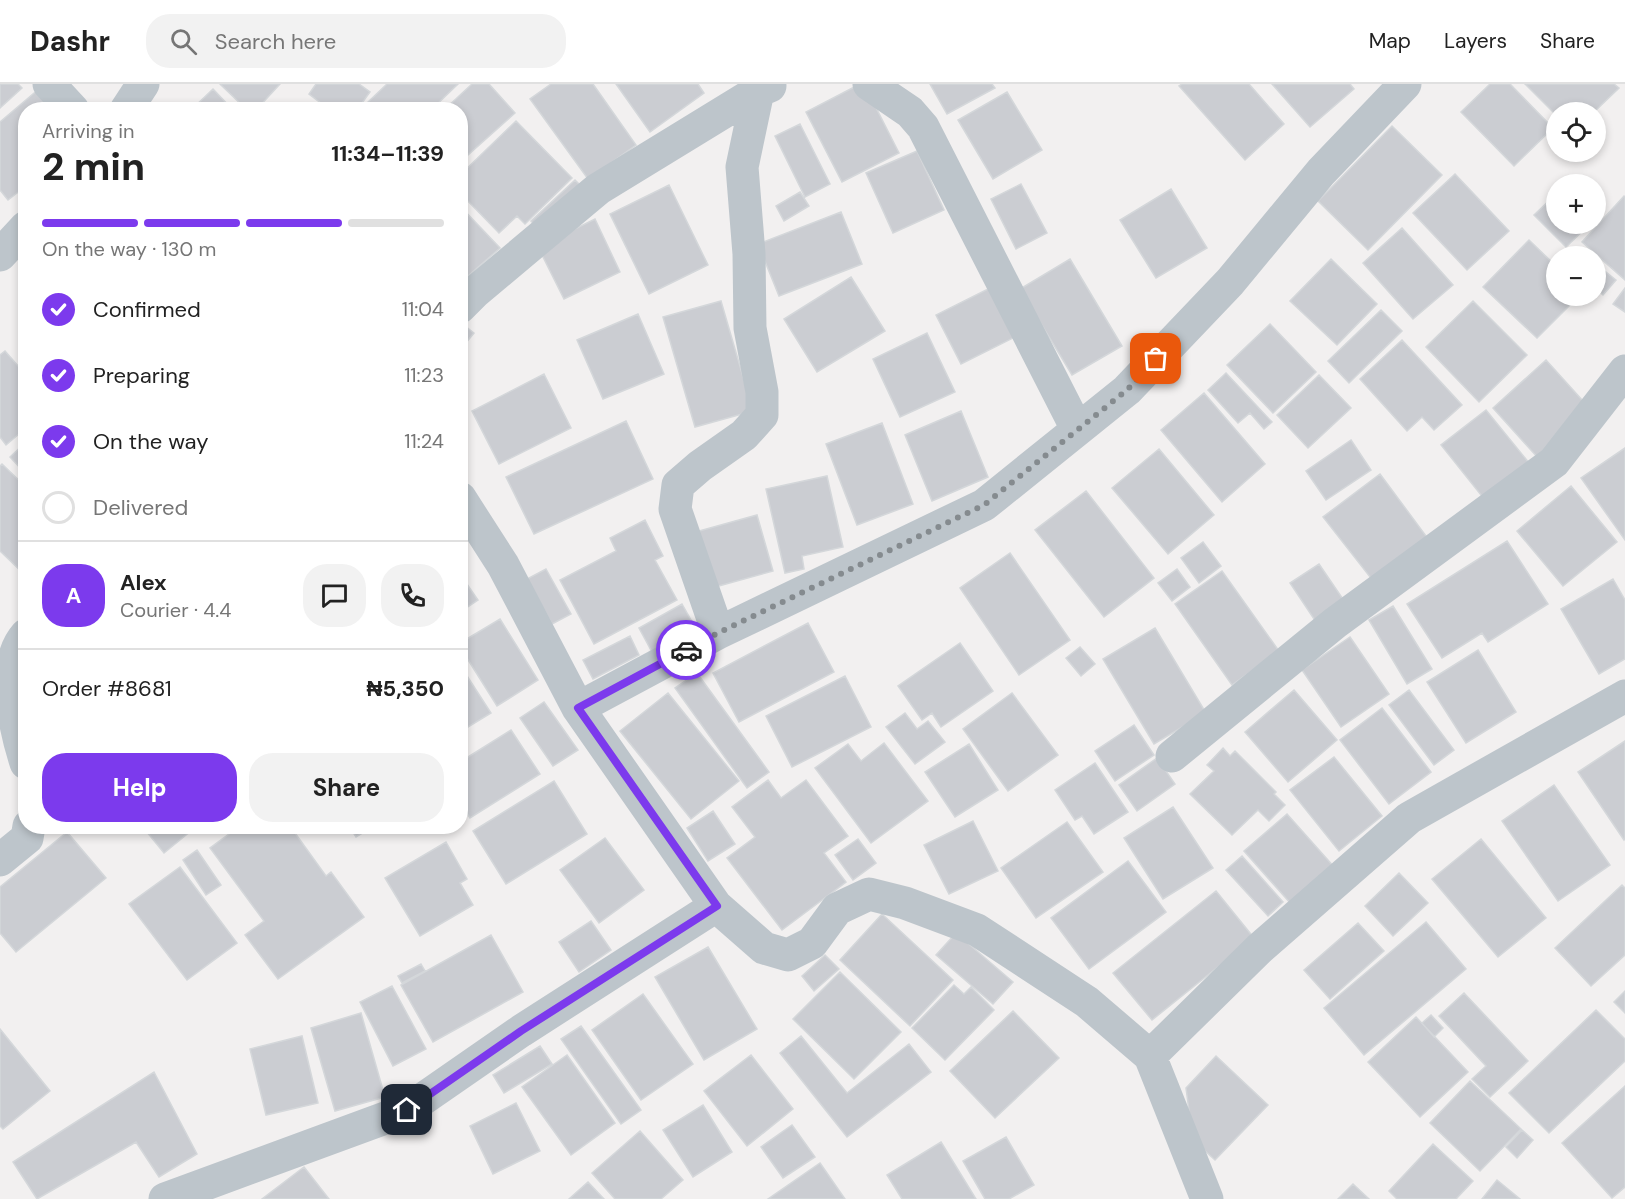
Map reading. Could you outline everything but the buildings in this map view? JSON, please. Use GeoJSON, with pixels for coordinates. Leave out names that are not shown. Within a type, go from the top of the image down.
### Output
{"type":"FeatureCollection","features":[{"type":"Feature","properties":{"kind":"street"},"geometry":{"type":"LineString","coordinates":[[49,84],[66,102]]}},
{"type":"Feature","properties":{"kind":"street"},"geometry":{"type":"LineString","coordinates":[[131,102],[143,84]]}},
{"type":"Feature","properties":{"kind":"street"},"geometry":{"type":"LineString","coordinates":[[578,708],[718,633],[984,505],[1127,390],[1222,291],[1322,172],[1406,84]]}},
{"type":"Feature","properties":{"kind":"street"},"geometry":{"type":"LineString","coordinates":[[718,633],[675,509],[678,485],[700,466],[744,435],[762,415],[762,392],[750,328],[749,254],[742,167],[766,87]]}},
{"type":"Feature","properties":{"kind":"street"},"geometry":{"type":"LineString","coordinates":[[468,299],[598,189],[766,87]]}},
{"type":"Feature","properties":{"kind":"street"},"geometry":{"type":"LineString","coordinates":[[881,88],[910,112],[923,128],[1077,429]]}},
{"type":"Feature","properties":{"kind":"street"},"geometry":{"type":"LineString","coordinates":[[0,255],[18,236]]}},
{"type":"Feature","properties":{"kind":"street"},"geometry":{"type":"LineString","coordinates":[[1172,756],[1335,623],[1554,462],[1625,371]]}},
{"type":"Feature","properties":{"kind":"street"},"geometry":{"type":"LineString","coordinates":[[468,510],[503,565],[578,708],[717,906],[764,948],[788,955],[812,944],[837,909],[868,894],[904,903],[977,930],[1087,1002],[1150,1056],[1207,1199]]}},
{"type":"Feature","properties":{"kind":"street"},"geometry":{"type":"LineString","coordinates":[[18,648],[11,674],[11,702],[18,730]]}},
{"type":"Feature","properties":{"kind":"street"},"geometry":{"type":"LineString","coordinates":[[1150,1056],[1259,949],[1409,818],[1625,696]]}},
{"type":"Feature","properties":{"kind":"street"},"geometry":{"type":"LineString","coordinates":[[0,860],[27,838],[28,834]]}},
{"type":"Feature","properties":{"kind":"street"},"geometry":{"type":"LineString","coordinates":[[165,1199],[407,1110],[521,1031],[717,906]]}},
{"type":"Feature","properties":{"kind":"way so far"},"geometry":{"type":"LineString","coordinates":[[686,650],[984,505],[1127,390],[1156,359]]}},
{"type":"Feature","properties":{"kind":"route"},"geometry":{"type":"LineString","coordinates":[[407,1110],[521,1031],[717,906],[578,708],[686,650]]}}]}
